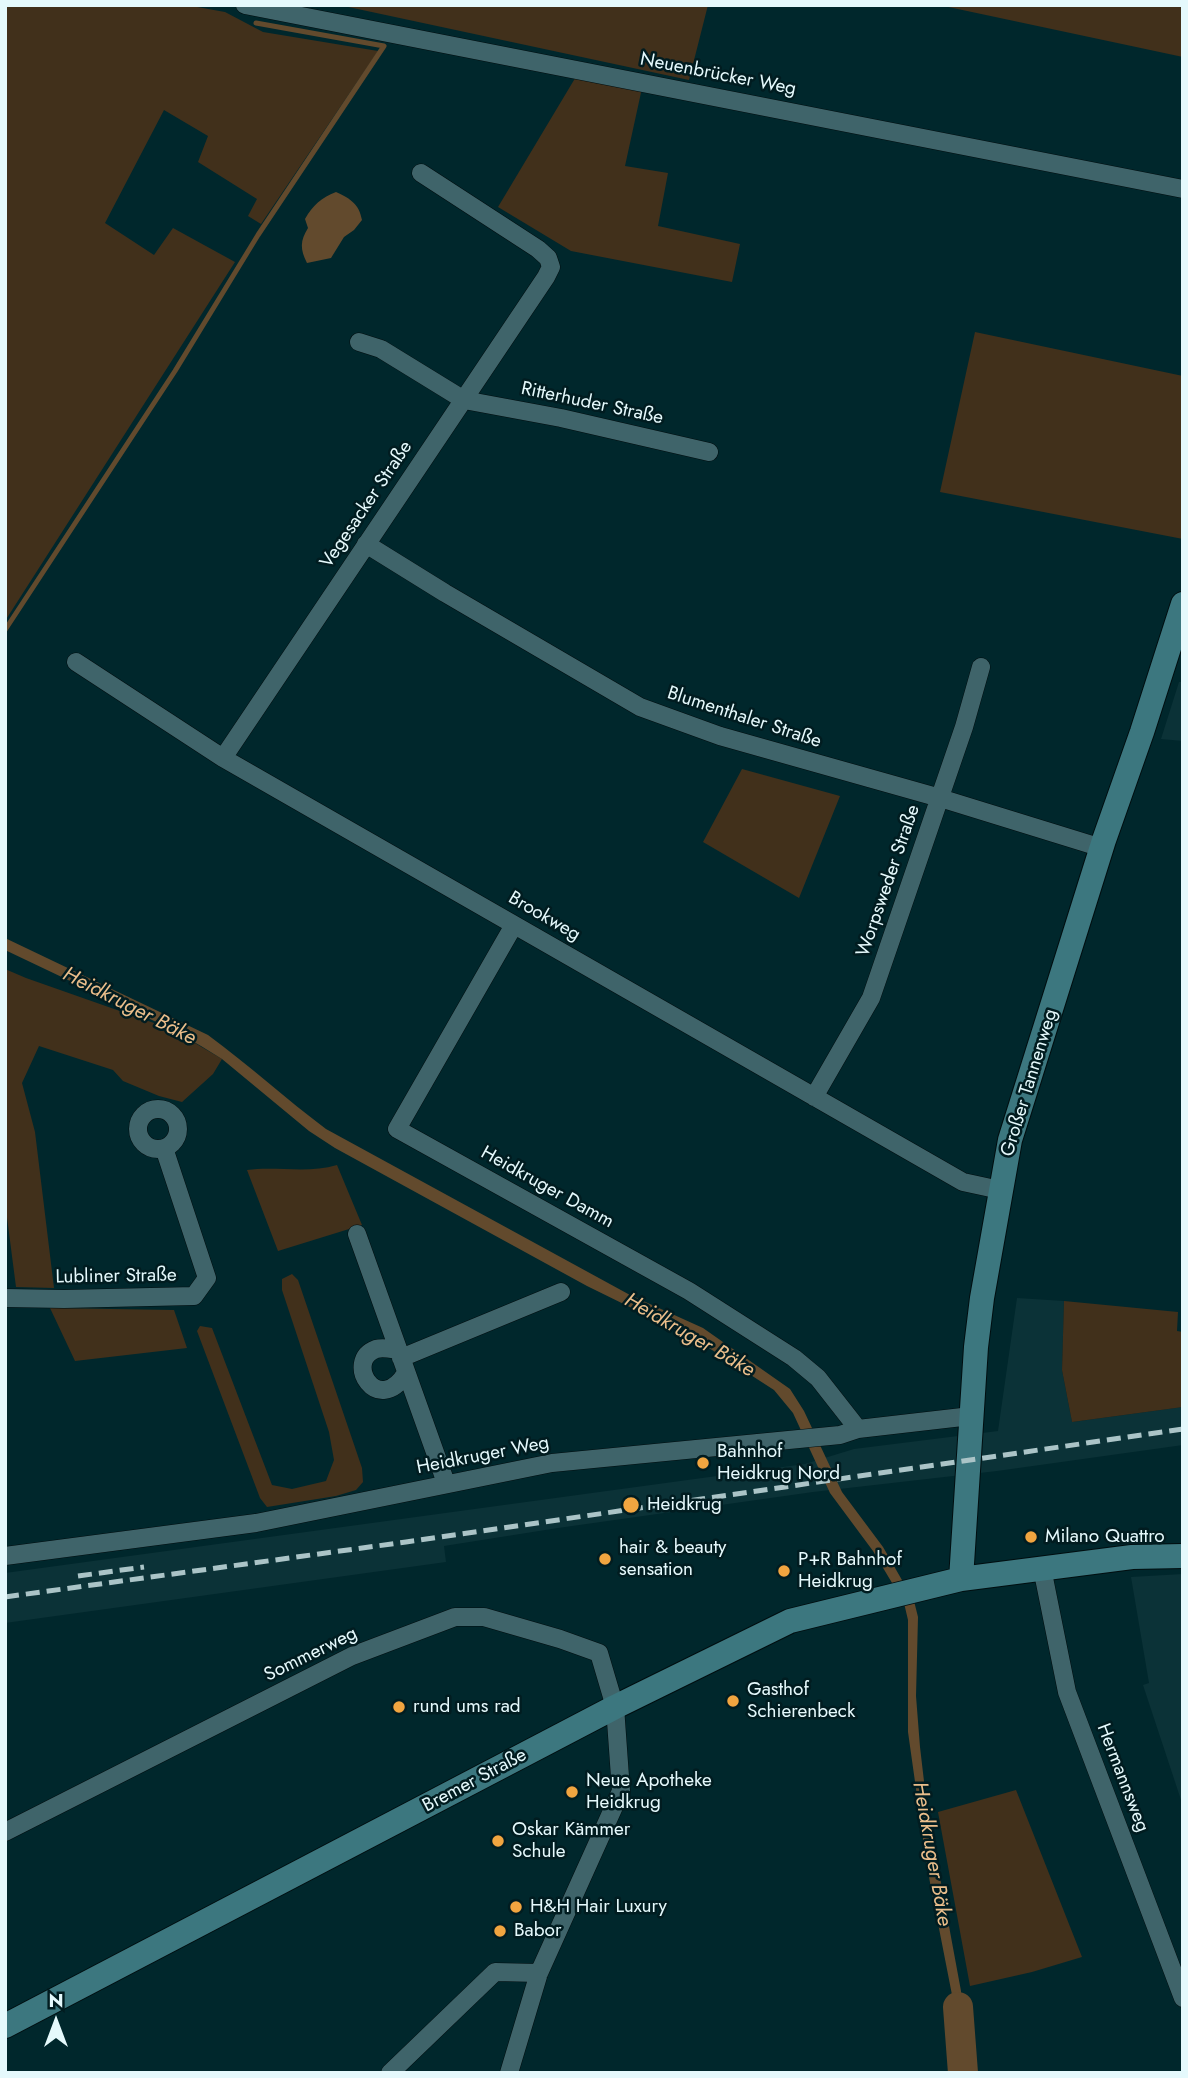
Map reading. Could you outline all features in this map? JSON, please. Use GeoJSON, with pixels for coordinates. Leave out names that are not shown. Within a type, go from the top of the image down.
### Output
{"type":"FeatureCollection","features":[{"type":"Feature","properties":{"kind":"main road","name":"Großer Tannenweg"},"geometry":{"type":"LineString","coordinates":[[961,1579],[971,1416],[982,1297],[1010,1140],[1102,848],[1183,604]]}},
{"type":"Feature","properties":{"kind":"main road","name":"Bremer Straße"},"geometry":{"type":"LineString","coordinates":[[5,2026],[615,1707],[790,1621],[961,1579],[1132,1557],[1183,1556]]}},
{"type":"Feature","properties":{"kind":"street","name":"Neuenbrücker Weg"},"geometry":{"type":"LineString","coordinates":[[245,5],[1183,189]]}},
{"type":"Feature","properties":{"kind":"street","name":"Vegesacker Straße"},"geometry":{"type":"LineString","coordinates":[[223,758],[551,267],[548,258],[538,249],[421,173]]}},
{"type":"Feature","properties":{"kind":"street"},"geometry":{"type":"LineString","coordinates":[[359,342],[381,349],[464,400]]}},
{"type":"Feature","properties":{"kind":"street","name":"Ritterhuder Straße"},"geometry":{"type":"LineString","coordinates":[[464,400],[561,418],[709,452]]}},
{"type":"Feature","properties":{"kind":"street","name":"Blumenthaler Straße"},"geometry":{"type":"LineString","coordinates":[[366,544],[456,600],[640,706],[720,736],[940,798],[1102,848]]}},
{"type":"Feature","properties":{"kind":"street","name":"Brookweg"},"geometry":{"type":"LineString","coordinates":[[76,662],[223,758],[814,1097],[963,1182],[1000,1190]]}},
{"type":"Feature","properties":{"kind":"street","name":"Worpsweder Straße"},"geometry":{"type":"LineString","coordinates":[[814,1097],[871,998],[940,798],[981,667]]}},
{"type":"Feature","properties":{"kind":"street","name":"Heidkruger Damm"},"geometry":{"type":"LineString","coordinates":[[514,925],[397,1129],[689,1290],[794,1358],[818,1378],[849,1432]]}},
{"type":"Feature","properties":{"kind":"street","name":"Lubliner Straße"},"geometry":{"type":"LineString","coordinates":[[5,1298],[64,1300],[194,1296],[207,1278],[164,1148]]}},
{"type":"Feature","properties":{"kind":"street"},"geometry":{"type":"LineString","coordinates":[[357,1234],[446,1483]]}},
{"type":"Feature","properties":{"kind":"street"},"geometry":{"type":"LineString","coordinates":[[402,1360],[561,1293]]}},
{"type":"Feature","properties":{"kind":"street","name":"Heidkruger Weg"},"geometry":{"type":"LineString","coordinates":[[5,1556],[256,1523],[552,1463],[793,1440],[971,1416]]}},
{"type":"Feature","properties":{"kind":"street","name":"Hermannsweg"},"geometry":{"type":"LineString","coordinates":[[1041,1568],[1067,1692],[1183,1998]]}},
{"type":"Feature","properties":{"kind":"street","name":"Sommerweg"},"geometry":{"type":"LineString","coordinates":[[5,1832],[352,1656],[455,1617],[484,1617],[599,1653],[615,1707]]}},
{"type":"Feature","properties":{"kind":"street"},"geometry":{"type":"LineString","coordinates":[[509,2073],[539,1973],[621,1791],[615,1707]]}},
{"type":"Feature","properties":{"kind":"street"},"geometry":{"type":"LineString","coordinates":[[390,2073],[495,1972],[539,1973]]}},
{"type":"Feature","properties":{"kind":"shaded area"},"geometry":{"type":"Polygon","coordinates":[[[5,5],[186,5],[225,12],[263,32],[378,51],[261,224],[248,216],[257,199],[198,162],[208,136],[164,110],[105,223],[154,255],[173,228],[235,262],[5,621],[5,5]]]}},
{"type":"Feature","properties":{"kind":"shaded area"},"geometry":{"type":"Polygon","coordinates":[[[339,5],[708,5],[689,80],[339,5]]]}},
{"type":"Feature","properties":{"kind":"shaded area"},"geometry":{"type":"Polygon","coordinates":[[[939,5],[1183,5],[1183,57],[939,5]]]}},
{"type":"Feature","properties":{"kind":"shaded area"},"geometry":{"type":"Polygon","coordinates":[[[577,75],[642,88],[625,166],[668,173],[658,226],[740,244],[732,282],[571,251],[498,207],[577,75]]]}},
{"type":"Feature","properties":{"kind":"shaded area"},"geometry":{"type":"Polygon","coordinates":[[[975,332],[1183,376],[1183,539],[940,492],[975,332]]]}},
{"type":"Feature","properties":{"kind":"shaded area"},"geometry":{"type":"Polygon","coordinates":[[[1179,682],[1183,682],[1183,741],[1161,739],[1179,682]]]}},
{"type":"Feature","properties":{"kind":"shaded area"},"geometry":{"type":"Polygon","coordinates":[[[742,769],[840,796],[799,898],[703,842],[742,769]]]}},
{"type":"Feature","properties":{"kind":"shaded area"},"geometry":{"type":"Polygon","coordinates":[[[5,969],[171,1029],[222,1059],[213,1074],[182,1102],[123,1081],[113,1070],[39,1046],[22,1083],[35,1132],[54,1288],[16,1287],[5,1202],[5,969]]]}},
{"type":"Feature","properties":{"kind":"shaded area"},"geometry":{"type":"Polygon","coordinates":[[[337,1165],[362,1225],[278,1251],[247,1170],[315,1169],[337,1165]]]}},
{"type":"Feature","properties":{"kind":"shaded area"},"geometry":{"type":"Polygon","coordinates":[[[292,1274],[298,1280],[362,1468],[363,1482],[356,1490],[336,1496],[267,1507],[260,1498],[197,1331],[200,1326],[212,1328],[272,1485],[292,1489],[326,1481],[334,1460],[329,1432],[282,1290],[282,1279],[292,1274]]]}},
{"type":"Feature","properties":{"kind":"shaded area"},"geometry":{"type":"Polygon","coordinates":[[[1017,1298],[1064,1301],[1062,1370],[1072,1422],[1183,1407],[1183,1445],[997,1471],[813,1492],[558,1528],[444,1546],[446,1562],[5,1623],[5,1573],[805,1464],[854,1449],[998,1431],[1017,1298]]]}},
{"type":"Feature","properties":{"kind":"shaded area"},"geometry":{"type":"Polygon","coordinates":[[[1064,1301],[1178,1312],[1177,1331],[1183,1332],[1183,1407],[1072,1422],[1062,1370],[1064,1301]]]}},
{"type":"Feature","properties":{"kind":"shaded area"},"geometry":{"type":"Polygon","coordinates":[[[50,1308],[174,1310],[187,1348],[75,1361],[50,1308]]]}},
{"type":"Feature","properties":{"kind":"shaded area"},"geometry":{"type":"Polygon","coordinates":[[[1183,1574],[1183,1806],[1143,1685],[1149,1683],[1131,1577],[1183,1574]]]}},
{"type":"Feature","properties":{"kind":"shaded area"},"geometry":{"type":"Polygon","coordinates":[[[1016,1790],[1082,1957],[970,1986],[938,1812],[1016,1790]]]}},
{"type":"Feature","properties":{"kind":"water"},"geometry":{"type":"Polygon","coordinates":[[[336,192],[354,203],[362,220],[344,237],[331,258],[307,263],[302,245],[308,228],[305,219],[318,202],[336,192]]]}},
{"type":"Feature","properties":{"kind":"water"},"geometry":{"type":"Polygon","coordinates":[[[5,938],[208,1035],[326,1129],[630,1295],[703,1328],[790,1389],[804,1411],[842,1492],[883,1547],[914,1601],[918,1617],[916,1696],[920,1747],[927,1807],[961,1991],[962,2046],[927,1867],[908,1732],[908,1620],[904,1603],[873,1551],[830,1493],[793,1413],[774,1390],[695,1339],[587,1286],[335,1148],[309,1131],[222,1059],[171,1029],[5,950],[5,938]]]}},
{"type":"Feature","properties":{"kind":"waterway"},"geometry":{"type":"LineString","coordinates":[[5,630],[175,371],[258,235],[384,46],[256,23]]}},
{"type":"Feature","properties":{"kind":"waterway","name":"Heidkruger Bäke"},"geometry":{"type":"LineString","coordinates":[[958,2007],[963,2073]]}},
{"type":"Feature","properties":{"kind":"railway"},"geometry":{"type":"LineString","coordinates":[[5,1597],[406,1542],[1183,1429]]}},
{"type":"Feature","properties":{"kind":"railway"},"geometry":{"type":"LineString","coordinates":[[78,1576],[144,1567]]}},
{"type":"Feature","properties":{"kind":"place","name":"Bahnhof Heidkrug Nord"},"geometry":{"type":"Point","coordinates":[703,1463]}},
{"type":"Feature","properties":{"kind":"place","name":"Heidkrug"},"geometry":{"type":"Point","coordinates":[631,1505]}},
{"type":"Feature","properties":{"kind":"place","name":"Milano Quattro"},"geometry":{"type":"Point","coordinates":[1031,1537]}},
{"type":"Feature","properties":{"kind":"place","name":"hair & beauty sensation"},"geometry":{"type":"Point","coordinates":[605,1559]}},
{"type":"Feature","properties":{"kind":"place","name":"P+R Bahnhof Heidkrug"},"geometry":{"type":"Point","coordinates":[784,1571]}},
{"type":"Feature","properties":{"kind":"place","name":"Gasthof Schierenbeck"},"geometry":{"type":"Point","coordinates":[733,1701]}},
{"type":"Feature","properties":{"kind":"place","name":"rund ums rad"},"geometry":{"type":"Point","coordinates":[399,1707]}},
{"type":"Feature","properties":{"kind":"place","name":"Neue Apotheke Heidkrug"},"geometry":{"type":"Point","coordinates":[572,1792]}},
{"type":"Feature","properties":{"kind":"place","name":"Oskar Kämmer Schule"},"geometry":{"type":"Point","coordinates":[498,1841]}},
{"type":"Feature","properties":{"kind":"place","name":"H&H Hair Luxury"},"geometry":{"type":"Point","coordinates":[516,1907]}},
{"type":"Feature","properties":{"kind":"place","name":"Babor"},"geometry":{"type":"Point","coordinates":[500,1931]}}]}
